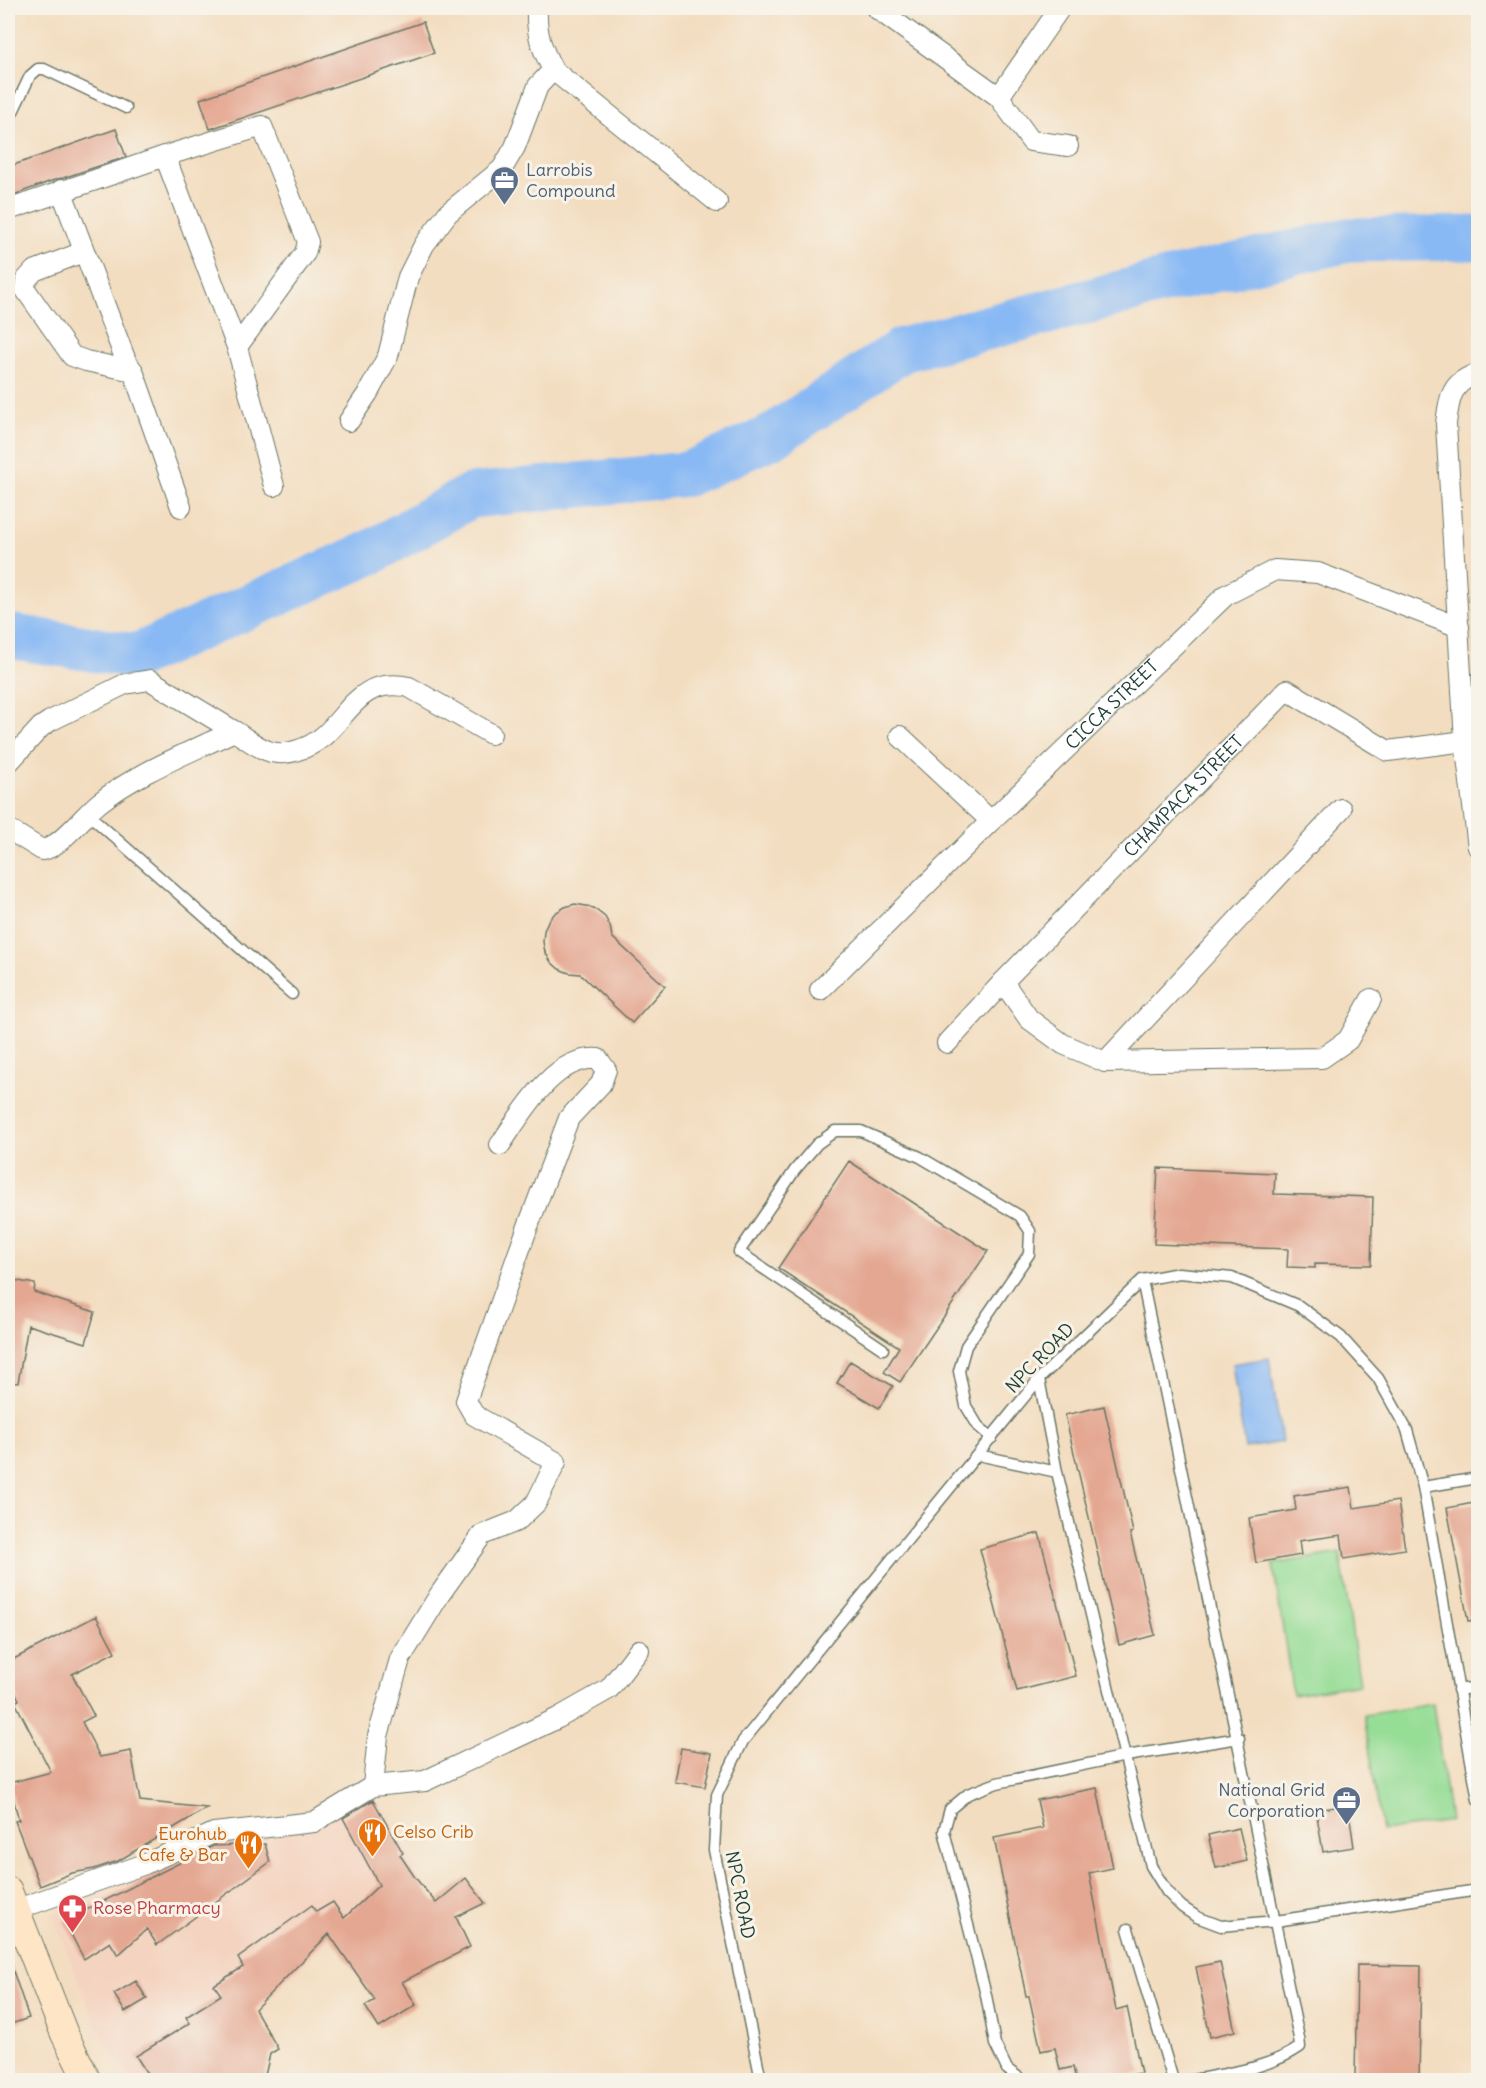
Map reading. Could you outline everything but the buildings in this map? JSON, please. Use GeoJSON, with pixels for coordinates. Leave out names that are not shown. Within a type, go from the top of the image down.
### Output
{"type":"FeatureCollection","features":[{"type":"Feature","properties":{"kind":"main road"},"geometry":{"type":"LineString","coordinates":[[11,1900],[64,2033],[87,2080]]}},
{"type":"Feature","properties":{"kind":"street"},"geometry":{"type":"LineString","coordinates":[[537,8],[536,30],[553,70],[717,201]]}},
{"type":"Feature","properties":{"kind":"street"},"geometry":{"type":"LineString","coordinates":[[876,8],[999,97],[1031,141],[1068,146]]}},
{"type":"Feature","properties":{"kind":"street"},"geometry":{"type":"LineString","coordinates":[[999,97],[1060,8]]}},
{"type":"Feature","properties":{"kind":"street"},"geometry":{"type":"LineString","coordinates":[[349,421],[368,393],[388,356],[408,277],[424,245],[448,213],[501,169],[515,147],[538,87],[553,70]]}},
{"type":"Feature","properties":{"kind":"street"},"geometry":{"type":"LineString","coordinates":[[8,210],[61,190],[262,126],[308,242],[305,253],[237,347]]}},
{"type":"Feature","properties":{"kind":"street"},"geometry":{"type":"LineString","coordinates":[[165,156],[237,347],[274,486]]}},
{"type":"Feature","properties":{"kind":"street"},"geometry":{"type":"LineString","coordinates":[[61,190],[126,361],[133,371],[181,507]]}},
{"type":"Feature","properties":{"kind":"street"},"geometry":{"type":"LineString","coordinates":[[83,252],[34,271],[26,280],[25,289],[72,356],[133,371]]}},
{"type":"Feature","properties":{"kind":"street"},"geometry":{"type":"LineString","coordinates":[[1479,374],[1465,377],[1449,397],[1446,424],[1465,741],[1479,847]]}},
{"type":"Feature","properties":{"kind":"street","name":"CICCA STREET"},"geometry":{"type":"LineString","coordinates":[[820,990],[991,821],[1226,595],[1275,570],[1318,573],[1459,627]]}},
{"type":"Feature","properties":{"kind":"street"},"geometry":{"type":"LineString","coordinates":[[8,763],[41,727],[50,721],[125,684],[150,680],[258,746],[272,752],[289,753],[310,747],[324,737],[357,698],[366,692],[395,684],[409,687],[491,734]]}},
{"type":"Feature","properties":{"kind":"street","name":"CHAMPACA STREET"},"geometry":{"type":"LineString","coordinates":[[947,1043],[1003,981],[1287,690],[1388,751],[1465,741]]}},
{"type":"Feature","properties":{"kind":"street"},"geometry":{"type":"LineString","coordinates":[[8,829],[42,850],[54,847],[87,813],[117,789],[234,730]]}},
{"type":"Feature","properties":{"kind":"street"},"geometry":{"type":"LineString","coordinates":[[900,736],[991,821]]}},
{"type":"Feature","properties":{"kind":"street"},"geometry":{"type":"LineString","coordinates":[[1105,1062],[1341,809]]}},
{"type":"Feature","properties":{"kind":"street"},"geometry":{"type":"LineString","coordinates":[[1003,981],[1029,1019],[1063,1044],[1105,1062],[1322,1058],[1348,1040],[1371,999]]}},
{"type":"Feature","properties":{"kind":"street"},"geometry":{"type":"LineString","coordinates":[[374,1786],[378,1736],[400,1659],[440,1594],[482,1535],[517,1521],[536,1503],[556,1462],[474,1415],[466,1401],[527,1228],[569,1118],[601,1084],[606,1070],[598,1059],[589,1058],[574,1062],[537,1091],[500,1145]]}},
{"type":"Feature","properties":{"kind":"street"},"geometry":{"type":"LineString","coordinates":[[11,1900],[145,1864],[214,1833],[314,1822],[374,1786],[425,1781],[558,1718],[609,1689],[639,1650]]}},
{"type":"Feature","properties":{"kind":"lane"},"geometry":{"type":"LineString","coordinates":[[8,122],[30,76],[38,69],[44,69],[126,108]]}},
{"type":"Feature","properties":{"kind":"lane"},"geometry":{"type":"LineString","coordinates":[[87,813],[292,994]]}},
{"type":"Feature","properties":{"kind":"lane"},"geometry":{"type":"LineString","coordinates":[[883,1349],[739,1252],[795,1170],[816,1144],[835,1131],[861,1131],[920,1157],[1020,1216],[1030,1232],[1029,1254],[966,1346],[958,1371],[966,1406],[978,1426],[992,1438]]}},
{"type":"Feature","properties":{"kind":"lane"},"geometry":{"type":"LineString","coordinates":[[1193,2080],[1249,2068],[1289,2055],[1300,2047],[1239,1738],[1142,1280],[1179,1273],[1232,1278],[1299,1306],[1341,1337],[1378,1378],[1407,1430],[1423,1487],[1479,1800]]}},
{"type":"Feature","properties":{"kind":"lane","name":"NPC ROAD"},"geometry":{"type":"LineString","coordinates":[[761,2080],[714,1850],[717,1795],[743,1742],[1039,1379],[1142,1280]]}},
{"type":"Feature","properties":{"kind":"lane"},"geometry":{"type":"LineString","coordinates":[[1039,1379],[1057,1472],[1151,1866],[1167,1893],[1197,1917],[1221,1926],[1276,1921],[1479,1890]]}},
{"type":"Feature","properties":{"kind":"lane"},"geometry":{"type":"LineString","coordinates":[[978,1455],[1057,1472]]}},
{"type":"Feature","properties":{"kind":"lane"},"geometry":{"type":"LineString","coordinates":[[1423,1487],[1479,1478]]}},
{"type":"Feature","properties":{"kind":"lane"},"geometry":{"type":"LineString","coordinates":[[1458,1690],[1479,1687]]}},
{"type":"Feature","properties":{"kind":"lane"},"geometry":{"type":"LineString","coordinates":[[1022,2080],[1007,2069],[995,2044],[986,1995],[944,1832],[950,1809],[968,1794],[998,1783],[1126,1756],[1239,1738]]}},
{"type":"Feature","properties":{"kind":"lane"},"geometry":{"type":"LineString","coordinates":[[1128,1929],[1173,2080]]}},
{"type":"Feature","properties":{"kind":"shaded area"},"geometry":{"type":"Polygon","coordinates":[[[372,1790],[419,1870],[349,1918],[232,2038],[181,2080],[132,2080],[102,2039],[52,1914],[144,1879],[223,1834],[277,1831],[372,1790]]]}},
{"type":"Feature","properties":{"kind":"green space"},"geometry":{"type":"Polygon","coordinates":[[[1340,1553],[1360,1684],[1293,1695],[1273,1564],[1340,1553]]]}},
{"type":"Feature","properties":{"kind":"green space"},"geometry":{"type":"Polygon","coordinates":[[[1433,1704],[1450,1821],[1382,1831],[1364,1715],[1433,1704]]]}},
{"type":"Feature","properties":{"kind":"water"},"geometry":{"type":"Polygon","coordinates":[[[1269,1358],[1282,1442],[1245,1448],[1232,1364],[1269,1358]]]}},
{"type":"Feature","properties":{"kind":"waterway"},"geometry":{"type":"LineString","coordinates":[[8,636],[136,656],[372,552],[470,496],[687,474],[771,437],[902,350],[1166,281],[1348,240],[1478,238]]}},
{"type":"Feature","properties":{"kind":"place","name":"Larrobis Compound"},"geometry":{"type":"Point","coordinates":[505,206]}},
{"type":"Feature","properties":{"kind":"place","name":"National Grid Corporation"},"geometry":{"type":"Point","coordinates":[1346,1826]}},
{"type":"Feature","properties":{"kind":"place","name":"Celso Crib"},"geometry":{"type":"Point","coordinates":[372,1858]}},
{"type":"Feature","properties":{"kind":"place","name":"Eurohub Cafe & Bar"},"geometry":{"type":"Point","coordinates":[248,1870]}},
{"type":"Feature","properties":{"kind":"place","name":"Rose Pharmacy"},"geometry":{"type":"Point","coordinates":[72,1934]}}]}
